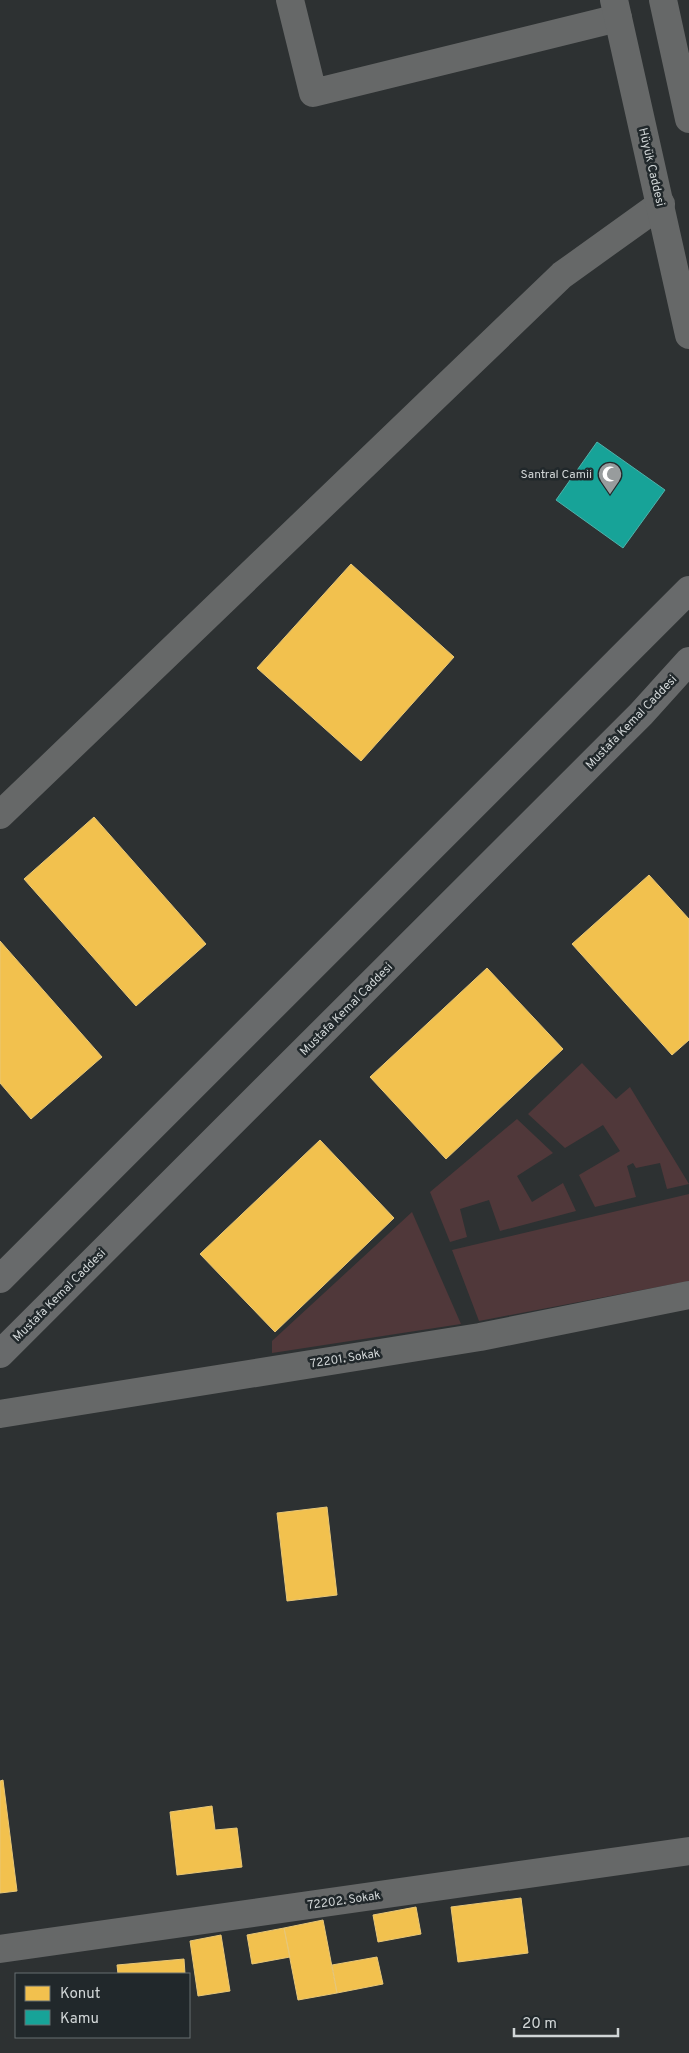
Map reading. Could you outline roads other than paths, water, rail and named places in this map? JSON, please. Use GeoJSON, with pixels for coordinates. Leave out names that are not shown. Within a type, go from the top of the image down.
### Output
{"type":"FeatureCollection","features":[{"type":"Feature","properties":{"kind":"main road"},"geometry":{"type":"LineString","coordinates":[[0,1278],[689,590]]}},
{"type":"Feature","properties":{"kind":"main road","name":"Mustafa Kemal Caddesi"},"geometry":{"type":"LineString","coordinates":[[0,1354],[641,714],[689,661]]}},
{"type":"Feature","properties":{"kind":"street"},"geometry":{"type":"LineString","coordinates":[[290,0],[313,93],[616,9]]}},
{"type":"Feature","properties":{"kind":"street"},"geometry":{"type":"LineString","coordinates":[[662,0],[689,118]]}},
{"type":"Feature","properties":{"kind":"street","name":"Hüyük Caddesi"},"geometry":{"type":"LineString","coordinates":[[616,9],[689,335]]}},
{"type":"Feature","properties":{"kind":"street"},"geometry":{"type":"LineString","coordinates":[[0,815],[562,275],[661,204]]}},
{"type":"Feature","properties":{"kind":"street","name":"72201. Sokak"},"geometry":{"type":"LineString","coordinates":[[0,1414],[480,1336],[689,1295]]}},
{"type":"Feature","properties":{"kind":"street","name":"72202. Sokak"},"geometry":{"type":"LineString","coordinates":[[0,1949],[689,1851]]}},
{"type":"Feature","properties":{"kind":"place","name":"Santral Camii"},"geometry":{"type":"Point","coordinates":[610,495]}}]}
